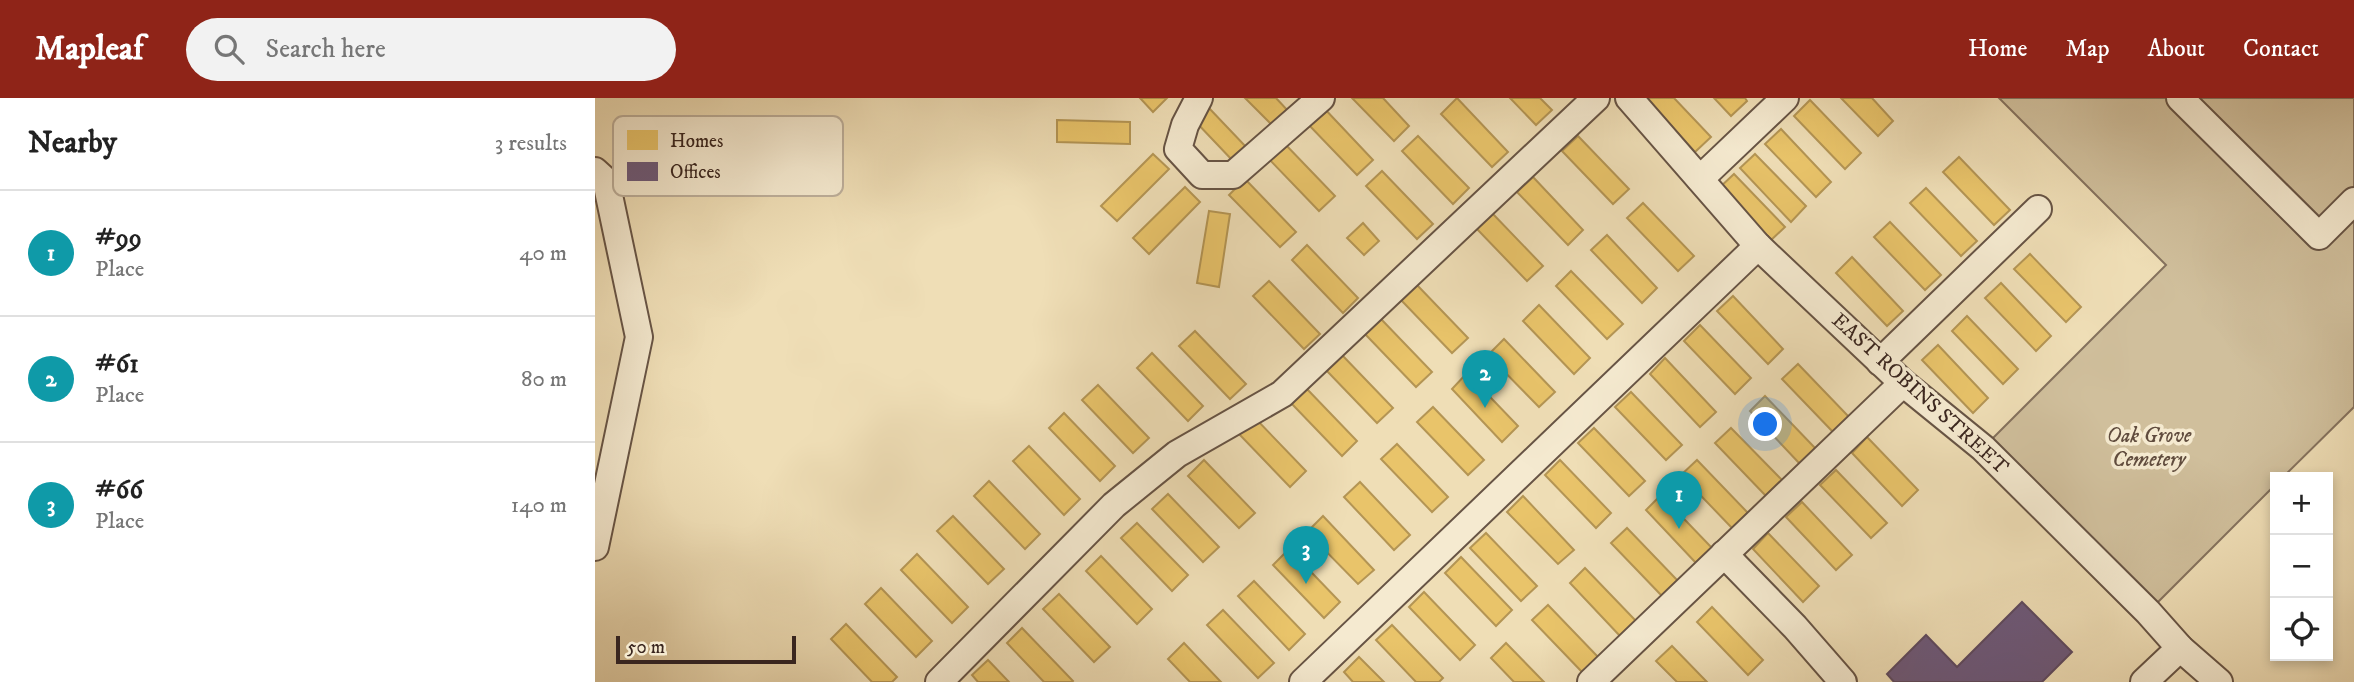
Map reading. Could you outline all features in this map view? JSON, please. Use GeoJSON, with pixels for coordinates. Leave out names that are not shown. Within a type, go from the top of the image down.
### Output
{"type":"FeatureCollection","features":[{"type":"Feature","properties":{"kind":"street"},"geometry":{"type":"LineString","coordinates":[[1199,98],[1185,125],[1178,149],[1202,175],[1233,174],[1321,98]]}},
{"type":"Feature","properties":{"kind":"street"},"geometry":{"type":"LineString","coordinates":[[939,682],[1114,505],[1177,454],[1282,394],[1596,98]]}},
{"type":"Feature","properties":{"kind":"street","name":"EAST ROBINS STREET"},"geometry":{"type":"LineString","coordinates":[[1629,98],[1758,246],[1903,383],[1983,448],[2148,612],[2180,648],[2220,682]]}},
{"type":"Feature","properties":{"kind":"street"},"geometry":{"type":"LineString","coordinates":[[1700,179],[1785,98]]}},
{"type":"Feature","properties":{"kind":"street"},"geometry":{"type":"LineString","coordinates":[[2180,98],[2319,236],[2354,201]]}},
{"type":"Feature","properties":{"kind":"street"},"geometry":{"type":"LineString","coordinates":[[596,534],[639,338],[599,181]]}},
{"type":"Feature","properties":{"kind":"street"},"geometry":{"type":"LineString","coordinates":[[1880,362],[2038,209]]}},
{"type":"Feature","properties":{"kind":"street"},"geometry":{"type":"LineString","coordinates":[[1303,682],[1758,246]]}},
{"type":"Feature","properties":{"kind":"street"},"geometry":{"type":"LineString","coordinates":[[1591,682],[1903,383]]}},
{"type":"Feature","properties":{"kind":"street"},"geometry":{"type":"LineString","coordinates":[[1724,554],[1795,627],[1843,682]]}},
{"type":"Feature","properties":{"kind":"street"},"geometry":{"type":"LineString","coordinates":[[2144,682],[2180,648]]}},
{"type":"Feature","properties":{"kind":"green space","name":"Oak Grove Cemetery"},"geometry":{"type":"Polygon","coordinates":[[[1999,98],[2354,98],[2354,407],[2288,472],[2270,472],[2270,490],[2148,612],[1983,448],[2166,265],[1999,98]]]}},
{"type":"Feature","properties":{"kind":"building: Homes"},"geometry":{"type":"Polygon","coordinates":[[[1140,98],[1167,98],[1153,112],[1140,98]]]}},
{"type":"Feature","properties":{"kind":"building: Homes"},"geometry":{"type":"Polygon","coordinates":[[[1245,98],[1276,98],[1290,113],[1275,128],[1245,98]]]}},
{"type":"Feature","properties":{"kind":"building: Homes"},"geometry":{"type":"Polygon","coordinates":[[[1352,98],[1383,98],[1409,126],[1394,141],[1352,98]]]}},
{"type":"Feature","properties":{"kind":"building: Homes"},"geometry":{"type":"Polygon","coordinates":[[[1457,98],[1508,152],[1492,167],[1441,114],[1457,98]]]}},
{"type":"Feature","properties":{"kind":"building: Homes"},"geometry":{"type":"Polygon","coordinates":[[[1510,98],[1540,98],[1552,110],[1536,125],[1510,98]]]}},
{"type":"Feature","properties":{"kind":"building: Homes"},"geometry":{"type":"Polygon","coordinates":[[[1646,98],[1674,98],[1711,137],[1695,152],[1646,98]]]}},
{"type":"Feature","properties":{"kind":"building: Homes"},"geometry":{"type":"Polygon","coordinates":[[[1714,98],[1745,98],[1747,101],[1731,116],[1714,98]]]}},
{"type":"Feature","properties":{"kind":"building: Homes"},"geometry":{"type":"Polygon","coordinates":[[[1841,98],[1872,98],[1893,121],[1878,136],[1841,98]]]}},
{"type":"Feature","properties":{"kind":"building: Homes"},"geometry":{"type":"Polygon","coordinates":[[[1810,100],[1861,153],[1845,169],[1794,116],[1810,100]]]}},
{"type":"Feature","properties":{"kind":"building: Homes"},"geometry":{"type":"Polygon","coordinates":[[[1322,106],[1373,160],[1357,175],[1306,122],[1322,106]]]}},
{"type":"Feature","properties":{"kind":"building: Homes"},"geometry":{"type":"Polygon","coordinates":[[[1208,107],[1248,149],[1234,162],[1194,120],[1208,107]]]}},
{"type":"Feature","properties":{"kind":"building: Homes"},"geometry":{"type":"Polygon","coordinates":[[[1057,120],[1130,122],[1130,144],[1057,142],[1057,120]]]}},
{"type":"Feature","properties":{"kind":"building: Homes"},"geometry":{"type":"Polygon","coordinates":[[[1781,129],[1831,182],[1816,197],[1765,144],[1781,129]]]}},
{"type":"Feature","properties":{"kind":"building: Homes"},"geometry":{"type":"Polygon","coordinates":[[[1418,136],[1469,188],[1453,204],[1402,151],[1418,136]]]}},
{"type":"Feature","properties":{"kind":"building: Homes"},"geometry":{"type":"Polygon","coordinates":[[[1578,136],[1629,189],[1613,204],[1562,151],[1578,136]]]}},
{"type":"Feature","properties":{"kind":"building: Homes"},"geometry":{"type":"Polygon","coordinates":[[[1284,143],[1335,196],[1319,211],[1268,158],[1284,143]]]}},
{"type":"Feature","properties":{"kind":"building: Homes"},"geometry":{"type":"Polygon","coordinates":[[[1153,154],[1169,169],[1117,221],[1101,206],[1153,154]]]}},
{"type":"Feature","properties":{"kind":"building: Homes"},"geometry":{"type":"Polygon","coordinates":[[[1755,154],[1806,206],[1791,222],[1740,168],[1755,154]]]}},
{"type":"Feature","properties":{"kind":"building: Homes"},"geometry":{"type":"Polygon","coordinates":[[[1959,157],[2010,210],[1994,225],[1943,172],[1959,157]]]}},
{"type":"Feature","properties":{"kind":"building: Homes"},"geometry":{"type":"Polygon","coordinates":[[[1382,171],[1433,224],[1417,239],[1366,186],[1382,171]]]}},
{"type":"Feature","properties":{"kind":"building: Homes"},"geometry":{"type":"Polygon","coordinates":[[[1734,174],[1785,227],[1769,242],[1718,189],[1734,174]]]}},
{"type":"Feature","properties":{"kind":"building: Homes"},"geometry":{"type":"Polygon","coordinates":[[[1533,177],[1583,230],[1568,245],[1517,192],[1533,177]]]}},
{"type":"Feature","properties":{"kind":"building: Homes"},"geometry":{"type":"Polygon","coordinates":[[[1245,179],[1296,232],[1280,247],[1229,195],[1245,179]]]}},
{"type":"Feature","properties":{"kind":"building: Homes"},"geometry":{"type":"Polygon","coordinates":[[[1185,187],[1200,202],[1149,254],[1133,238],[1185,187]]]}},
{"type":"Feature","properties":{"kind":"building: Homes"},"geometry":{"type":"Polygon","coordinates":[[[1926,188],[1977,241],[1961,256],[1910,203],[1926,188]]]}},
{"type":"Feature","properties":{"kind":"building: Homes"},"geometry":{"type":"Polygon","coordinates":[[[1643,203],[1694,256],[1678,271],[1627,218],[1643,203]]]}},
{"type":"Feature","properties":{"kind":"building: Homes"},"geometry":{"type":"Polygon","coordinates":[[[1209,211],[1230,214],[1219,287],[1197,283],[1209,211]]]}},
{"type":"Feature","properties":{"kind":"building: Homes"},"geometry":{"type":"Polygon","coordinates":[[[1492,213],[1543,266],[1527,281],[1476,228],[1492,213]]]}},
{"type":"Feature","properties":{"kind":"building: Homes"},"geometry":{"type":"Polygon","coordinates":[[[1890,222],[1941,275],[1925,290],[1874,237],[1890,222]]]}},
{"type":"Feature","properties":{"kind":"building: Homes"},"geometry":{"type":"Polygon","coordinates":[[[1363,223],[1379,241],[1364,255],[1347,238],[1363,223]]]}},
{"type":"Feature","properties":{"kind":"building: Homes"},"geometry":{"type":"Polygon","coordinates":[[[1607,235],[1657,288],[1642,303],[1591,250],[1607,235]]]}},
{"type":"Feature","properties":{"kind":"building: Homes"},"geometry":{"type":"Polygon","coordinates":[[[1307,245],[1358,298],[1343,313],[1292,260],[1307,245]]]}},
{"type":"Feature","properties":{"kind":"building: Homes"},"geometry":{"type":"Polygon","coordinates":[[[2030,254],[2081,307],[2066,322],[2014,269],[2030,254]]]}},
{"type":"Feature","properties":{"kind":"building: Homes"},"geometry":{"type":"Polygon","coordinates":[[[1852,257],[1903,311],[1887,326],[1836,273],[1852,257]]]}},
{"type":"Feature","properties":{"kind":"building: Homes"},"geometry":{"type":"Polygon","coordinates":[[[1571,271],[1623,324],[1607,339],[1556,286],[1571,271]]]}},
{"type":"Feature","properties":{"kind":"building: Homes"},"geometry":{"type":"Polygon","coordinates":[[[1269,281],[1320,334],[1304,349],[1253,296],[1269,281]]]}},
{"type":"Feature","properties":{"kind":"building: Homes"},"geometry":{"type":"Polygon","coordinates":[[[2001,283],[2051,336],[2036,351],[1985,298],[2001,283]]]}},
{"type":"Feature","properties":{"kind":"building: Homes"},"geometry":{"type":"Polygon","coordinates":[[[1417,285],[1468,338],[1452,353],[1401,300],[1417,285]]]}},
{"type":"Feature","properties":{"kind":"building: Homes"},"geometry":{"type":"Polygon","coordinates":[[[1733,296],[1783,349],[1768,364],[1717,311],[1733,296]]]}},
{"type":"Feature","properties":{"kind":"building: Homes"},"geometry":{"type":"Polygon","coordinates":[[[1539,305],[1590,358],[1574,374],[1523,321],[1539,305]]]}},
{"type":"Feature","properties":{"kind":"building: Homes"},"geometry":{"type":"Polygon","coordinates":[[[1967,316],[2018,369],[2003,384],[1952,331],[1967,316]]]}},
{"type":"Feature","properties":{"kind":"building: Homes"},"geometry":{"type":"Polygon","coordinates":[[[1381,319],[1432,372],[1416,387],[1365,334],[1381,319]]]}},
{"type":"Feature","properties":{"kind":"building: Homes"},"geometry":{"type":"Polygon","coordinates":[[[1700,325],[1751,378],[1735,394],[1684,341],[1700,325]]]}},
{"type":"Feature","properties":{"kind":"building: Homes"},"geometry":{"type":"Polygon","coordinates":[[[1195,331],[1246,384],[1230,399],[1179,346],[1195,331]]]}},
{"type":"Feature","properties":{"kind":"building: Homes"},"geometry":{"type":"Polygon","coordinates":[[[1504,339],[1555,392],[1539,407],[1488,355],[1504,339]]]}},
{"type":"Feature","properties":{"kind":"building: Homes"},"geometry":{"type":"Polygon","coordinates":[[[1938,345],[1988,398],[1973,413],[1922,360],[1938,345]]]}},
{"type":"Feature","properties":{"kind":"building: Homes"},"geometry":{"type":"Polygon","coordinates":[[[1152,353],[1203,406],[1188,421],[1137,368],[1152,353]]]}},
{"type":"Feature","properties":{"kind":"building: Homes"},"geometry":{"type":"Polygon","coordinates":[[[1342,355],[1393,408],[1377,423],[1326,370],[1342,355]]]}},
{"type":"Feature","properties":{"kind":"building: Homes"},"geometry":{"type":"Polygon","coordinates":[[[1665,358],[1716,412],[1700,427],[1650,374],[1665,358]]]}},
{"type":"Feature","properties":{"kind":"building: Homes"},"geometry":{"type":"Polygon","coordinates":[[[1798,364],[1849,417],[1833,432],[1782,379],[1798,364]]]}},
{"type":"Feature","properties":{"kind":"building: Homes"},"geometry":{"type":"Polygon","coordinates":[[[1467,373],[1518,426],[1502,442],[1452,389],[1467,373]]]}},
{"type":"Feature","properties":{"kind":"building: Homes"},"geometry":{"type":"Polygon","coordinates":[[[1098,385],[1149,438],[1133,453],[1082,400],[1098,385]]]}},
{"type":"Feature","properties":{"kind":"building: Homes"},"geometry":{"type":"Polygon","coordinates":[[[1306,388],[1357,441],[1342,456],[1291,403],[1306,388]]]}},
{"type":"Feature","properties":{"kind":"building: Homes"},"geometry":{"type":"Polygon","coordinates":[[[1631,392],[1682,445],[1666,460],[1615,407],[1631,392]]]}},
{"type":"Feature","properties":{"kind":"building: Homes"},"geometry":{"type":"Polygon","coordinates":[[[1765,396],[1816,449],[1800,464],[1750,411],[1765,396]]]}},
{"type":"Feature","properties":{"kind":"building: Homes"},"geometry":{"type":"Polygon","coordinates":[[[1433,407],[1484,460],[1468,475],[1417,422],[1433,407]]]}},
{"type":"Feature","properties":{"kind":"building: Homes"},"geometry":{"type":"Polygon","coordinates":[[[1064,413],[1115,466],[1100,481],[1049,428],[1064,413]]]}},
{"type":"Feature","properties":{"kind":"building: Homes"},"geometry":{"type":"Polygon","coordinates":[[[1255,418],[1306,471],[1290,487],[1239,434],[1255,418]]]}},
{"type":"Feature","properties":{"kind":"building: Homes"},"geometry":{"type":"Polygon","coordinates":[[[1594,428],[1645,481],[1629,496],[1578,443],[1594,428]]]}},
{"type":"Feature","properties":{"kind":"building: Homes"},"geometry":{"type":"Polygon","coordinates":[[[1731,428],[1782,480],[1766,496],[1715,443],[1731,428]]]}},
{"type":"Feature","properties":{"kind":"building: Homes"},"geometry":{"type":"Polygon","coordinates":[[[1867,437],[1918,490],[1902,506],[1852,453],[1867,437]]]}},
{"type":"Feature","properties":{"kind":"building: Homes"},"geometry":{"type":"Polygon","coordinates":[[[1397,444],[1448,497],[1432,512],[1381,459],[1397,444]]]}},
{"type":"Feature","properties":{"kind":"building: Homes"},"geometry":{"type":"Polygon","coordinates":[[[1029,446],[1080,499],[1064,515],[1013,461],[1029,446]]]}},
{"type":"Feature","properties":{"kind":"building: Homes"},"geometry":{"type":"Polygon","coordinates":[[[1204,460],[1255,513],[1239,528],[1188,476],[1204,460]]]}},
{"type":"Feature","properties":{"kind":"building: Homes"},"geometry":{"type":"Polygon","coordinates":[[[1560,460],[1611,513],[1596,528],[1545,475],[1560,460]]]}},
{"type":"Feature","properties":{"kind":"building: Homes"},"geometry":{"type":"Polygon","coordinates":[[[1697,460],[1748,513],[1732,528],[1681,475],[1697,460]]]}},
{"type":"Feature","properties":{"kind":"building: Homes"},"geometry":{"type":"Polygon","coordinates":[[[1836,470],[1887,523],[1871,538],[1820,485],[1836,470]]]}},
{"type":"Feature","properties":{"kind":"building: Homes"},"geometry":{"type":"Polygon","coordinates":[[[989,481],[1040,534],[1025,549],[974,496],[989,481]]]}},
{"type":"Feature","properties":{"kind":"building: Homes"},"geometry":{"type":"Polygon","coordinates":[[[1360,482],[1410,535],[1394,550],[1344,497],[1360,482]]]}},
{"type":"Feature","properties":{"kind":"building: Homes"},"geometry":{"type":"Polygon","coordinates":[[[1168,494],[1219,547],[1203,562],[1152,509],[1168,494]]]}},
{"type":"Feature","properties":{"kind":"building: Homes"},"geometry":{"type":"Polygon","coordinates":[[[1661,495],[1712,548],[1696,563],[1646,510],[1661,495]]]}},
{"type":"Feature","properties":{"kind":"building: Homes"},"geometry":{"type":"Polygon","coordinates":[[[1523,496],[1574,550],[1558,564],[1507,512],[1523,496]]]}},
{"type":"Feature","properties":{"kind":"building: Homes"},"geometry":{"type":"Polygon","coordinates":[[[1802,502],[1852,555],[1836,570],[1786,517],[1802,502]]]}},
{"type":"Feature","properties":{"kind":"building: Homes"},"geometry":{"type":"Polygon","coordinates":[[[953,516],[1004,569],[988,584],[937,531],[953,516]]]}},
{"type":"Feature","properties":{"kind":"building: Homes"},"geometry":{"type":"Polygon","coordinates":[[[1323,516],[1374,570],[1358,584],[1307,532],[1323,516]]]}},
{"type":"Feature","properties":{"kind":"building: Homes"},"geometry":{"type":"Polygon","coordinates":[[[1137,523],[1188,575],[1172,591],[1121,538],[1137,523]]]}},
{"type":"Feature","properties":{"kind":"building: Homes"},"geometry":{"type":"Polygon","coordinates":[[[1627,528],[1678,581],[1662,596],[1611,543],[1627,528]]]}},
{"type":"Feature","properties":{"kind":"building: Homes"},"geometry":{"type":"Polygon","coordinates":[[[1486,533],[1537,586],[1521,601],[1470,548],[1486,533]]]}},
{"type":"Feature","properties":{"kind":"building: Homes"},"geometry":{"type":"Polygon","coordinates":[[[1768,533],[1819,586],[1803,602],[1753,549],[1768,533]]]}},
{"type":"Feature","properties":{"kind":"building: Homes"},"geometry":{"type":"Polygon","coordinates":[[[1289,549],[1340,602],[1324,618],[1273,565],[1289,549]]]}},
{"type":"Feature","properties":{"kind":"building: Homes"},"geometry":{"type":"Polygon","coordinates":[[[917,554],[968,607],[952,623],[901,570],[917,554]]]}},
{"type":"Feature","properties":{"kind":"building: Homes"},"geometry":{"type":"Polygon","coordinates":[[[1101,556],[1152,609],[1137,624],[1086,571],[1101,556]]]}},
{"type":"Feature","properties":{"kind":"building: Homes"},"geometry":{"type":"Polygon","coordinates":[[[1461,557],[1512,610],[1496,626],[1445,573],[1461,557]]]}},
{"type":"Feature","properties":{"kind":"building: Homes"},"geometry":{"type":"Polygon","coordinates":[[[1585,568],[1636,621],[1620,636],[1570,583],[1585,568]]]}},
{"type":"Feature","properties":{"kind":"building: Homes"},"geometry":{"type":"Polygon","coordinates":[[[1254,581],[1305,634],[1289,650],[1238,596],[1254,581]]]}},
{"type":"Feature","properties":{"kind":"building: Homes"},"geometry":{"type":"Polygon","coordinates":[[[881,588],[932,641],[916,657],[865,604],[881,588]]]}},
{"type":"Feature","properties":{"kind":"building: Homes"},"geometry":{"type":"Polygon","coordinates":[[[1424,592],[1475,645],[1460,660],[1409,607],[1424,592]]]}},
{"type":"Feature","properties":{"kind":"building: Homes"},"geometry":{"type":"Polygon","coordinates":[[[1059,594],[1110,647],[1094,662],[1043,609],[1059,594]]]}},
{"type":"Feature","properties":{"kind":"building: Homes"},"geometry":{"type":"Polygon","coordinates":[[[1548,605],[1599,658],[1583,673],[1532,620],[1548,605]]]}},
{"type":"Feature","properties":{"kind":"building: Homes"},"geometry":{"type":"Polygon","coordinates":[[[1712,607],[1763,660],[1748,675],[1697,622],[1712,607]]]}},
{"type":"Feature","properties":{"kind":"building: Homes"},"geometry":{"type":"Polygon","coordinates":[[[1223,610],[1274,663],[1258,678],[1207,625],[1223,610]]]}},
{"type":"Feature","properties":{"kind":"building: Homes"},"geometry":{"type":"Polygon","coordinates":[[[846,624],[897,677],[892,682],[872,682],[831,639],[846,624]]]}},
{"type":"Feature","properties":{"kind":"building: Homes"},"geometry":{"type":"Polygon","coordinates":[[[1392,625],[1443,678],[1439,682],[1416,682],[1376,640],[1392,625]]]}},
{"type":"Feature","properties":{"kind":"building: Homes"},"geometry":{"type":"Polygon","coordinates":[[[1022,628],[1072,682],[1044,682],[1007,643],[1022,628]]]}},
{"type":"Feature","properties":{"kind":"building: Homes"},"geometry":{"type":"Polygon","coordinates":[[[1184,643],[1221,682],[1190,682],[1168,659],[1184,643]]]}},
{"type":"Feature","properties":{"kind":"building: Homes"},"geometry":{"type":"Polygon","coordinates":[[[1506,643],[1544,682],[1514,682],[1491,658],[1506,643]]]}},
{"type":"Feature","properties":{"kind":"building: Homes"},"geometry":{"type":"Polygon","coordinates":[[[1672,646],[1707,682],[1677,682],[1656,661],[1672,646]]]}},
{"type":"Feature","properties":{"kind":"building: Homes"},"geometry":{"type":"Polygon","coordinates":[[[1359,657],[1384,682],[1353,682],[1344,672],[1359,657]]]}},
{"type":"Feature","properties":{"kind":"building: Homes"},"geometry":{"type":"Polygon","coordinates":[[[988,660],[1009,682],[978,682],[972,675],[988,660]]]}},
{"type":"Feature","properties":{"kind":"building: Offices"},"geometry":{"type":"Polygon","coordinates":[[[2022,602],[2072,652],[2042,682],[1894,682],[1887,674],[1926,635],[1957,667],[2022,602]]]}},
{"type":"Feature","properties":{"kind":"place","name":"#61"},"geometry":{"type":"Point","coordinates":[1485,408]}},
{"type":"Feature","properties":{"kind":"place","name":"#99"},"geometry":{"type":"Point","coordinates":[1679,529]}},
{"type":"Feature","properties":{"kind":"place","name":"#66"},"geometry":{"type":"Point","coordinates":[1306,584]}}]}
